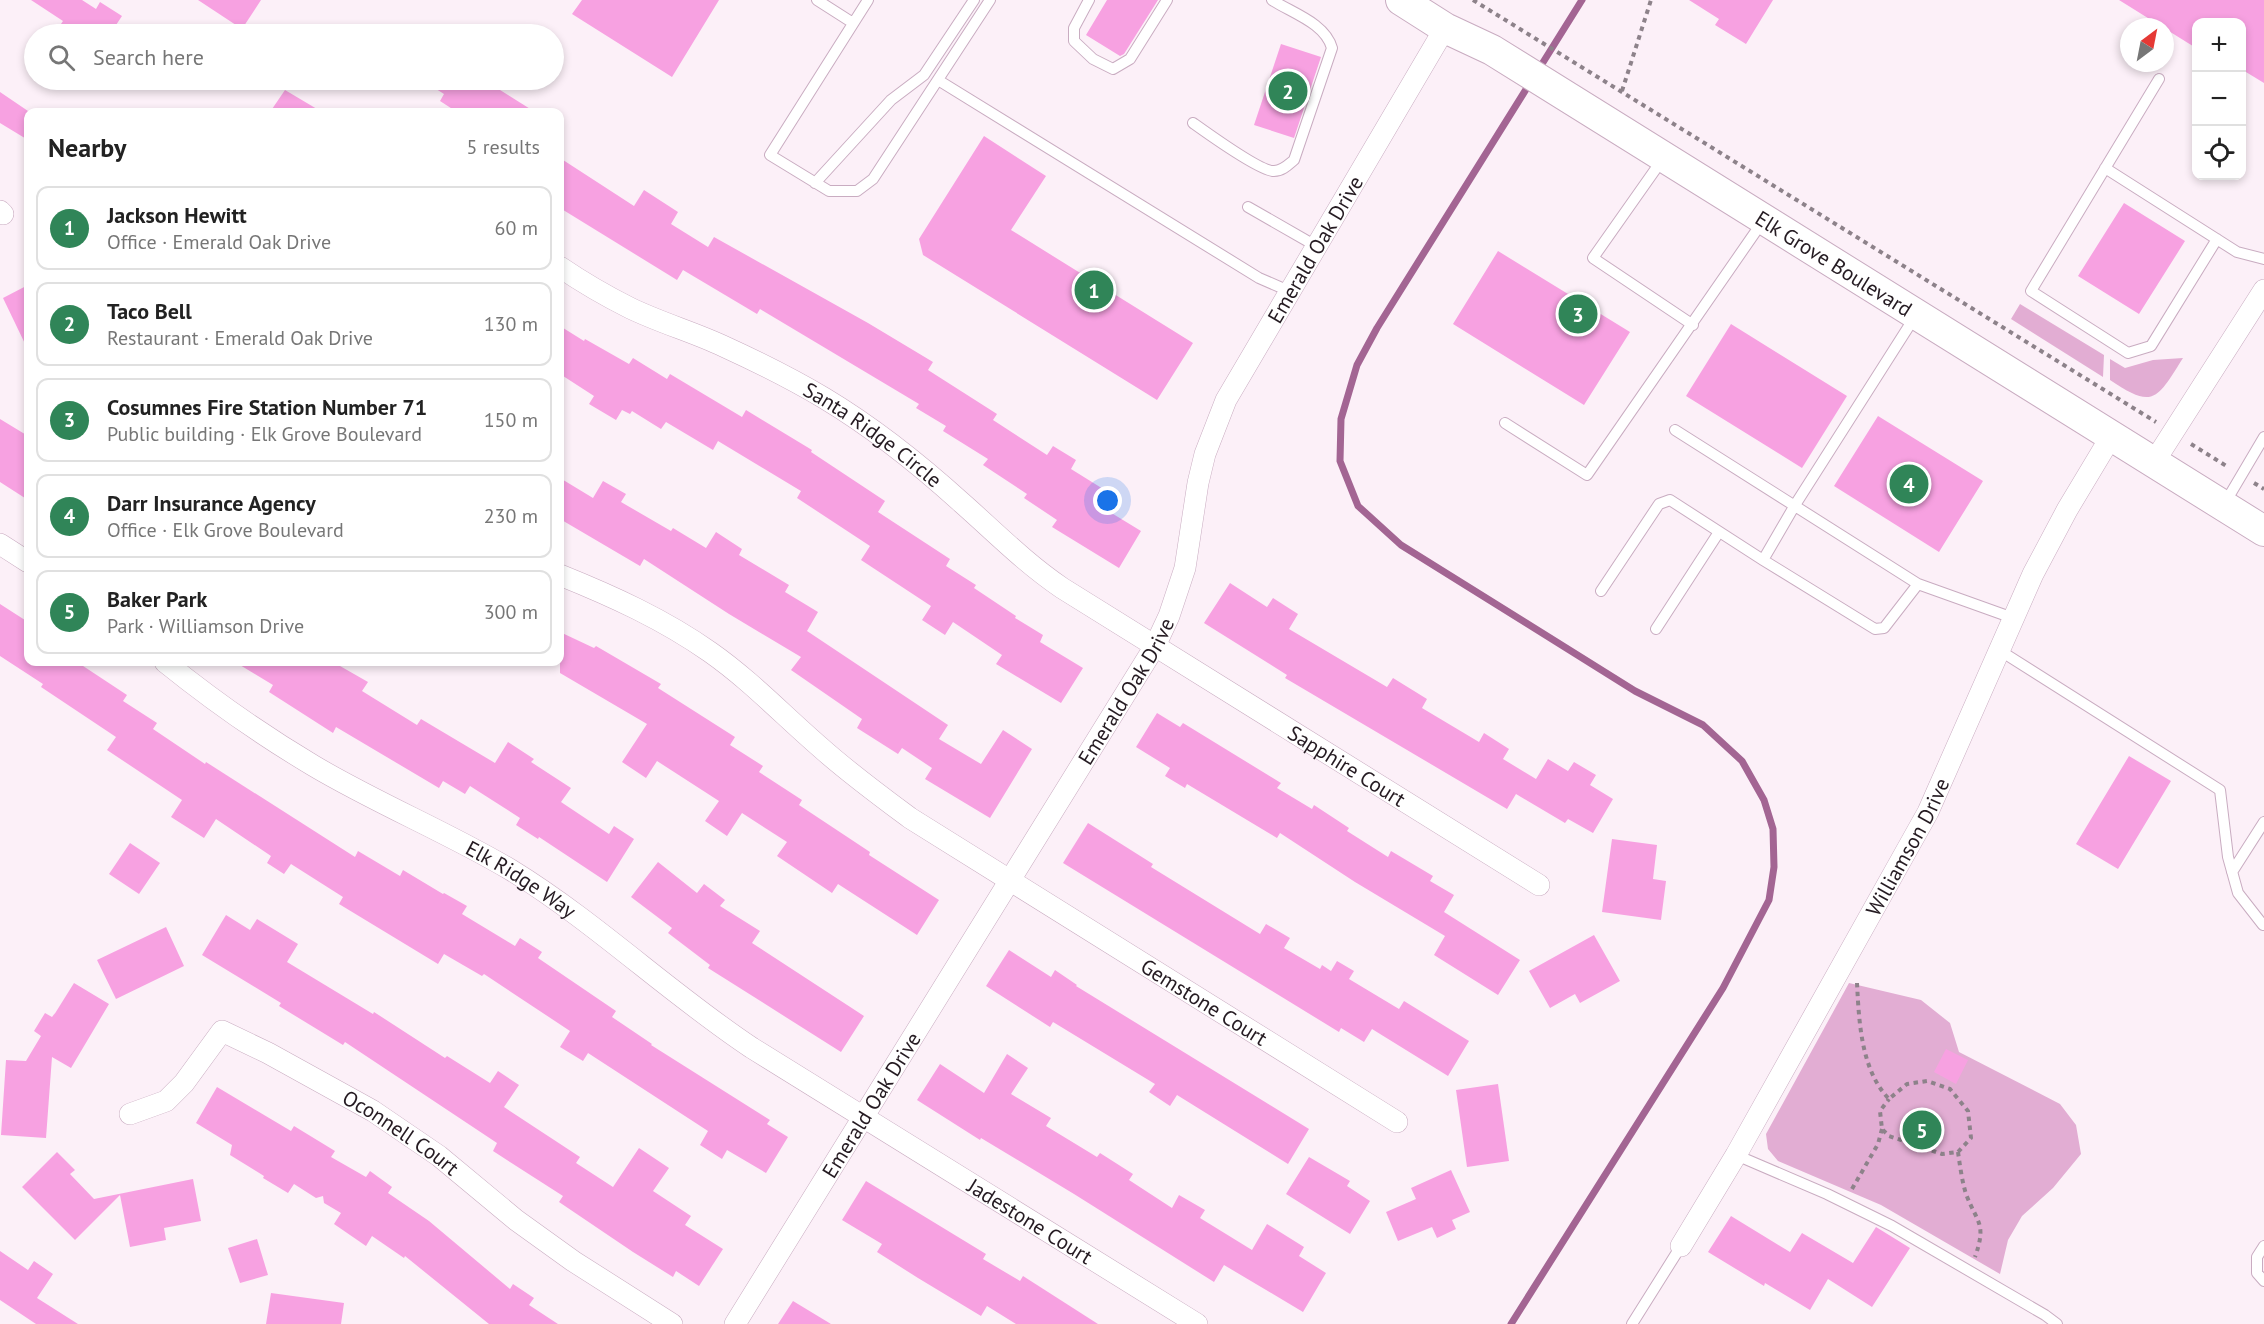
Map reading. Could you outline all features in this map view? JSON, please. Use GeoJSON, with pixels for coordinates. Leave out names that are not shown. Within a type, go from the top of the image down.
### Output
{"type":"FeatureCollection","features":[{"type":"Feature","properties":{"kind":"main road","name":"Elk Grove Boulevard"},"geometry":{"type":"LineString","coordinates":[[1401,0],[1445,28],[1492,50],[2264,531]]}},
{"type":"Feature","properties":{"kind":"street","name":"Emerald Oak Drive"},"geometry":{"type":"LineString","coordinates":[[735,1324],[1155,646],[1169,616],[1185,568],[1198,483],[1214,427],[1240,374],[1445,28]]}},
{"type":"Feature","properties":{"kind":"street","name":"Santa Ridge Circle"},"geometry":{"type":"LineString","coordinates":[[564,270],[582,283],[631,309],[722,345],[774,370],[874,430],[920,466],[1002,542],[1041,574],[1155,646]]}},
{"type":"Feature","properties":{"kind":"street"},"geometry":{"type":"LineString","coordinates":[[2154,462],[2264,290]]}},
{"type":"Feature","properties":{"kind":"street","name":"Williamson Drive"},"geometry":{"type":"LineString","coordinates":[[1681,1246],[1736,1155],[1928,812],[2033,574],[2067,510],[2112,435]]}},
{"type":"Feature","properties":{"kind":"street"},"geometry":{"type":"LineString","coordinates":[[0,544],[24,559]]}},
{"type":"Feature","properties":{"kind":"street"},"geometry":{"type":"LineString","coordinates":[[564,577],[656,618],[709,651],[758,689],[820,747],[864,784],[910,818],[1011,881]]}},
{"type":"Feature","properties":{"kind":"street","name":"Sapphire Court"},"geometry":{"type":"LineString","coordinates":[[1155,646],[1539,885]]}},
{"type":"Feature","properties":{"kind":"street","name":"Elk Ridge Way"},"geometry":{"type":"LineString","coordinates":[[170,666],[246,722],[315,766],[511,870],[574,912],[718,1026],[863,1118]]}},
{"type":"Feature","properties":{"kind":"street","name":"Gemstone Court"},"geometry":{"type":"LineString","coordinates":[[1011,881],[1397,1122]]}},
{"type":"Feature","properties":{"kind":"street","name":"Oconnell Court"},"geometry":{"type":"LineString","coordinates":[[130,1114],[166,1101],[184,1083],[222,1031],[268,1053],[373,1111],[439,1156],[516,1220],[573,1261],[672,1324]]}},
{"type":"Feature","properties":{"kind":"street","name":"Jadestone Court"},"geometry":{"type":"LineString","coordinates":[[863,1118],[1197,1324]]}},
{"type":"Feature","properties":{"kind":"lane"},"geometry":{"type":"LineString","coordinates":[[817,0],[853,23]]}},
{"type":"Feature","properties":{"kind":"lane"},"geometry":{"type":"LineString","coordinates":[[868,0],[770,156],[830,192],[857,191],[873,179],[990,0]]}},
{"type":"Feature","properties":{"kind":"lane"},"geometry":{"type":"LineString","coordinates":[[815,183],[891,100],[924,75],[974,0]]}},
{"type":"Feature","properties":{"kind":"lane"},"geometry":{"type":"LineString","coordinates":[[1089,0],[1074,28],[1074,41],[1093,59],[1113,69],[1130,59],[1167,0]]}},
{"type":"Feature","properties":{"kind":"lane"},"geometry":{"type":"LineString","coordinates":[[1193,123],[1255,164],[1272,172],[1283,169],[1294,160],[1332,48],[1330,39],[1323,30],[1272,0]]}},
{"type":"Feature","properties":{"kind":"lane"},"geometry":{"type":"LineString","coordinates":[[2159,79],[2031,291],[2128,353],[2151,346],[2217,239]]}},
{"type":"Feature","properties":{"kind":"lane"},"geometry":{"type":"LineString","coordinates":[[938,80],[1259,278],[1289,291]]}},
{"type":"Feature","properties":{"kind":"lane"},"geometry":{"type":"LineString","coordinates":[[1664,158],[1593,258],[1693,325]]}},
{"type":"Feature","properties":{"kind":"lane"},"geometry":{"type":"LineString","coordinates":[[2105,168],[2237,252],[2264,259]]}},
{"type":"Feature","properties":{"kind":"lane"},"geometry":{"type":"LineString","coordinates":[[1248,207],[1316,246]]}},
{"type":"Feature","properties":{"kind":"lane"},"geometry":{"type":"LineString","coordinates":[[1505,423],[1587,475],[1764,221]]}},
{"type":"Feature","properties":{"kind":"lane"},"geometry":{"type":"LineString","coordinates":[[1763,561],[1795,505],[1916,315]]}},
{"type":"Feature","properties":{"kind":"lane"},"geometry":{"type":"LineString","coordinates":[[1675,430],[1918,584],[2013,618]]}},
{"type":"Feature","properties":{"kind":"lane"},"geometry":{"type":"LineString","coordinates":[[2223,506],[2264,437]]}},
{"type":"Feature","properties":{"kind":"lane"},"geometry":{"type":"LineString","coordinates":[[1601,591],[1659,504],[1670,500],[1763,561],[1875,629],[1884,628],[1918,584]]}},
{"type":"Feature","properties":{"kind":"lane"},"geometry":{"type":"LineString","coordinates":[[1656,629],[1719,532]]}},
{"type":"Feature","properties":{"kind":"lane"},"geometry":{"type":"LineString","coordinates":[[1999,650],[2220,790],[2228,857],[2238,892],[2263,925]]}},
{"type":"Feature","properties":{"kind":"lane"},"geometry":{"type":"LineString","coordinates":[[2232,872],[2264,822]]}},
{"type":"Feature","properties":{"kind":"lane"},"geometry":{"type":"LineString","coordinates":[[1736,1155],[1846,1203],[1892,1226],[2057,1324]]}},
{"type":"Feature","properties":{"kind":"lane"},"geometry":{"type":"LineString","coordinates":[[1632,1324],[1681,1246]]}},
{"type":"Feature","properties":{"kind":"lane"},"geometry":{"type":"LineString","coordinates":[[2264,1246],[2257,1257],[2257,1273],[2264,1281]]}},
{"type":"Feature","properties":{"kind":"path"},"geometry":{"type":"LineString","coordinates":[[1473,0],[2264,489]]}},
{"type":"Feature","properties":{"kind":"path"},"geometry":{"type":"LineString","coordinates":[[1622,91],[1652,0]]}},
{"type":"Feature","properties":{"kind":"path"},"geometry":{"type":"LineString","coordinates":[[1857,974],[1866,1060],[1878,1088],[1889,1099]]}},
{"type":"Feature","properties":{"kind":"path"},"geometry":{"type":"LineString","coordinates":[[1846,1203],[1856,1179],[1878,1144],[1882,1129],[1880,1111],[1889,1099],[1907,1084],[1927,1081],[1950,1089],[1968,1111],[1971,1138],[1958,1152],[1942,1154],[1889,1136],[1882,1129]]}},
{"type":"Feature","properties":{"kind":"path"},"geometry":{"type":"LineString","coordinates":[[1958,1152],[1966,1195],[1980,1221],[1981,1242],[1968,1271]]}},
{"type":"Feature","properties":{"kind":"shaded area"},"geometry":{"type":"Polygon","coordinates":[[[2020,304],[2104,355],[2103,377],[2011,319],[2020,304]]]}},
{"type":"Feature","properties":{"kind":"shaded area"},"geometry":{"type":"Polygon","coordinates":[[[2183,358],[2167,383],[2153,396],[2136,395],[2110,380],[2110,359],[2125,368],[2153,360],[2183,358]]]}},
{"type":"Feature","properties":{"kind":"shaded area"},"geometry":{"type":"Polygon","coordinates":[[[1849,983],[1921,1000],[1950,1023],[1959,1052],[2060,1104],[2076,1125],[2081,1154],[2053,1188],[2022,1216],[2008,1240],[2000,1274],[1881,1205],[1778,1161],[1768,1149],[1766,1134],[1849,983]]]}},
{"type":"Feature","properties":{"kind":"building"},"geometry":{"type":"Polygon","coordinates":[[[31,0],[82,0],[96,9],[100,2],[122,16],[117,24],[61,24],[63,21],[31,0]]]}},
{"type":"Feature","properties":{"kind":"building"},"geometry":{"type":"Polygon","coordinates":[[[198,0],[261,0],[245,24],[234,24],[198,0]]]}},
{"type":"Feature","properties":{"kind":"building"},"geometry":{"type":"Polygon","coordinates":[[[582,0],[719,0],[672,77],[572,14],[582,0]]]}},
{"type":"Feature","properties":{"kind":"building"},"geometry":{"type":"Polygon","coordinates":[[[1107,0],[1158,0],[1124,54],[1120,56],[1086,35],[1107,0]]]}},
{"type":"Feature","properties":{"kind":"building"},"geometry":{"type":"Polygon","coordinates":[[[1689,0],[1773,0],[1746,44],[1715,25],[1719,19],[1689,0]]]}},
{"type":"Feature","properties":{"kind":"building"},"geometry":{"type":"Polygon","coordinates":[[[2119,0],[2264,0],[2264,83],[2246,72],[2246,18],[2192,18],[2192,46],[2174,34],[2174,18],[2148,18],[2119,0]]]}},
{"type":"Feature","properties":{"kind":"building"},"geometry":{"type":"Polygon","coordinates":[[[1281,44],[1321,57],[1294,138],[1254,125],[1281,44]]]}},
{"type":"Feature","properties":{"kind":"building"},"geometry":{"type":"Polygon","coordinates":[[[285,90],[315,108],[273,108],[285,90]]]}},
{"type":"Feature","properties":{"kind":"building"},"geometry":{"type":"Polygon","coordinates":[[[438,90],[500,90],[529,108],[451,108],[440,101],[444,94],[438,90]]]}},
{"type":"Feature","properties":{"kind":"building"},"geometry":{"type":"Polygon","coordinates":[[[0,92],[24,108],[24,138],[0,123],[0,92]]]}},
{"type":"Feature","properties":{"kind":"building"},"geometry":{"type":"Polygon","coordinates":[[[984,136],[1046,176],[1011,230],[1193,343],[1157,400],[923,255],[919,239],[984,136]]]}},
{"type":"Feature","properties":{"kind":"building"},"geometry":{"type":"Polygon","coordinates":[[[564,161],[634,206],[644,190],[678,212],[671,224],[708,247],[714,237],[868,323],[933,362],[928,370],[997,414],[993,420],[1047,455],[1053,446],[1076,460],[1071,469],[1108,492],[1100,506],[1141,531],[1119,568],[1052,527],[1057,520],[1024,498],[1027,494],[983,465],[988,459],[943,431],[946,426],[916,408],[919,404],[760,309],[757,314],[683,270],[677,280],[564,210],[564,161]]]}},
{"type":"Feature","properties":{"kind":"building"},"geometry":{"type":"Polygon","coordinates":[[[2124,203],[2185,241],[2139,314],[2078,276],[2124,203]]]}},
{"type":"Feature","properties":{"kind":"building"},"geometry":{"type":"Polygon","coordinates":[[[1498,251],[1630,332],[1584,405],[1453,324],[1498,251]]]}},
{"type":"Feature","properties":{"kind":"building"},"geometry":{"type":"Polygon","coordinates":[[[24,287],[24,342],[3,298],[24,287]]]}},
{"type":"Feature","properties":{"kind":"building"},"geometry":{"type":"Polygon","coordinates":[[[1731,324],[1847,396],[1802,468],[1686,396],[1731,324]]]}},
{"type":"Feature","properties":{"kind":"building"},"geometry":{"type":"Polygon","coordinates":[[[564,328],[629,364],[633,358],[667,379],[670,374],[742,417],[746,410],[812,450],[811,452],[885,501],[878,512],[950,559],[946,566],[976,585],[974,588],[1016,616],[1015,618],[1043,635],[1040,642],[1083,668],[1061,703],[996,664],[1002,655],[953,622],[945,635],[922,620],[931,606],[861,560],[870,546],[797,498],[801,491],[718,441],[713,450],[666,422],[661,429],[632,411],[630,414],[622,410],[616,420],[589,404],[594,396],[564,377],[564,328]]]}},
{"type":"Feature","properties":{"kind":"building"},"geometry":{"type":"Polygon","coordinates":[[[1878,416],[1983,481],[1939,552],[1834,486],[1878,416]]]}},
{"type":"Feature","properties":{"kind":"building"},"geometry":{"type":"Polygon","coordinates":[[[0,419],[24,434],[24,497],[0,482],[0,419]]]}},
{"type":"Feature","properties":{"kind":"building"},"geometry":{"type":"Polygon","coordinates":[[[564,480],[593,498],[603,481],[626,494],[621,502],[671,531],[673,528],[706,548],[716,532],[742,549],[739,555],[789,585],[785,592],[818,612],[807,631],[948,725],[939,739],[981,764],[1003,730],[1032,749],[990,818],[925,779],[932,768],[902,748],[898,754],[857,728],[862,719],[791,670],[801,657],[644,559],[640,566],[564,521],[564,480]]]}},
{"type":"Feature","properties":{"kind":"building"},"geometry":{"type":"Polygon","coordinates":[[[1230,583],[1267,607],[1273,598],[1298,614],[1289,629],[1387,687],[1393,678],[1427,699],[1422,708],[1479,742],[1484,733],[1509,749],[1503,759],[1536,779],[1548,759],[1568,771],[1574,762],[1596,775],[1590,785],[1613,799],[1593,833],[1568,819],[1565,823],[1516,794],[1507,809],[1285,678],[1287,675],[1204,623],[1230,583]]]}},
{"type":"Feature","properties":{"kind":"building"},"geometry":{"type":"Polygon","coordinates":[[[0,604],[24,619],[24,666],[83,666],[127,695],[123,701],[157,723],[153,729],[205,764],[206,762],[355,857],[358,851],[400,876],[403,870],[467,906],[462,914],[515,946],[520,938],[542,952],[538,958],[616,1011],[612,1017],[651,1045],[770,1120],[767,1124],[788,1137],[766,1173],[727,1150],[722,1159],[700,1145],[708,1131],[588,1053],[583,1061],[560,1047],[570,1031],[484,974],[482,976],[444,954],[438,964],[339,904],[343,897],[291,864],[284,874],[267,863],[271,856],[216,819],[204,838],[171,817],[182,800],[107,750],[116,737],[41,687],[43,684],[0,656],[0,604]]]}},
{"type":"Feature","properties":{"kind":"building"},"geometry":{"type":"Polygon","coordinates":[[[564,634],[594,648],[596,646],[661,684],[658,688],[735,737],[730,745],[763,766],[759,772],[802,800],[799,805],[870,852],[869,855],[939,900],[917,935],[838,884],[832,893],[777,856],[787,842],[742,813],[727,836],[705,821],[719,801],[657,761],[646,778],[622,762],[647,724],[560,673],[560,666],[564,666],[564,634]]]}},
{"type":"Feature","properties":{"kind":"building"},"geometry":{"type":"Polygon","coordinates":[[[242,666],[340,666],[368,682],[362,691],[417,725],[421,719],[495,763],[508,742],[534,759],[531,762],[571,788],[561,802],[609,834],[614,826],[634,839],[607,882],[539,837],[538,839],[516,825],[520,818],[470,786],[465,794],[443,781],[439,788],[336,727],[333,733],[269,692],[273,685],[242,666]]]}},
{"type":"Feature","properties":{"kind":"building"},"geometry":{"type":"Polygon","coordinates":[[[1157,713],[1180,727],[1183,723],[1281,783],[1277,788],[1312,809],[1314,805],[1349,828],[1347,831],[1388,857],[1391,851],[1433,876],[1430,881],[1454,895],[1444,912],[1520,960],[1498,995],[1434,955],[1445,936],[1355,882],[1280,833],[1277,838],[1187,784],[1185,788],[1165,776],[1170,768],[1136,747],[1157,713]]]}},
{"type":"Feature","properties":{"kind":"building"},"geometry":{"type":"Polygon","coordinates":[[[2129,756],[2171,781],[2118,869],[2076,844],[2129,756]]]}},
{"type":"Feature","properties":{"kind":"building"},"geometry":{"type":"Polygon","coordinates":[[[1088,823],[1153,864],[1151,867],[1260,934],[1266,924],[1290,938],[1284,948],[1320,969],[1322,965],[1331,971],[1337,961],[1354,971],[1349,979],[1399,1009],[1404,1001],[1469,1041],[1448,1076],[1372,1029],[1364,1042],[1341,1028],[1339,1032],[1063,863],[1088,823]]]}},
{"type":"Feature","properties":{"kind":"building"},"geometry":{"type":"Polygon","coordinates":[[[1612,839],[1657,845],[1653,879],[1666,881],[1661,920],[1602,912],[1612,839]]]}},
{"type":"Feature","properties":{"kind":"building"},"geometry":{"type":"Polygon","coordinates":[[[130,843],[160,863],[139,894],[109,874],[130,843]]]}},
{"type":"Feature","properties":{"kind":"building"},"geometry":{"type":"Polygon","coordinates":[[[658,862],[697,893],[704,884],[725,900],[720,906],[760,931],[752,943],[864,1016],[841,1052],[708,968],[710,965],[668,933],[672,928],[631,897],[658,862]]]}},
{"type":"Feature","properties":{"kind":"building"},"geometry":{"type":"Polygon","coordinates":[[[226,915],[250,930],[257,919],[298,944],[287,962],[373,1014],[374,1012],[445,1058],[447,1056],[490,1083],[498,1071],[519,1085],[504,1107],[580,1157],[576,1163],[613,1187],[639,1148],[669,1168],[653,1191],[691,1216],[685,1225],[723,1249],[699,1286],[676,1271],[673,1277],[633,1252],[559,1202],[563,1196],[493,1151],[497,1143],[345,1042],[343,1045],[279,1006],[281,1003],[202,955],[226,915]]]}},
{"type":"Feature","properties":{"kind":"building"},"geometry":{"type":"Polygon","coordinates":[[[166,927],[184,966],[116,999],[97,960],[166,927]]]}},
{"type":"Feature","properties":{"kind":"building"},"geometry":{"type":"Polygon","coordinates":[[[1594,935],[1620,981],[1580,1003],[1575,994],[1550,1008],[1529,971],[1594,935]]]}},
{"type":"Feature","properties":{"kind":"building"},"geometry":{"type":"Polygon","coordinates":[[[1009,950],[1051,977],[1055,970],[1076,986],[1309,1129],[1288,1164],[1177,1095],[1170,1106],[1149,1092],[1155,1084],[1053,1022],[1050,1027],[986,986],[1009,950]]]}},
{"type":"Feature","properties":{"kind":"building"},"geometry":{"type":"Polygon","coordinates":[[[74,983],[109,1004],[71,1068],[52,1057],[46,1138],[1,1135],[6,1060],[26,1061],[41,1036],[34,1031],[45,1013],[52,1017],[55,1013],[54,1015],[74,983]]]}},
{"type":"Feature","properties":{"kind":"building"},"geometry":{"type":"Polygon","coordinates":[[[1946,1049],[1968,1060],[1956,1084],[1934,1072],[1946,1049]]]}},
{"type":"Feature","properties":{"kind":"building"},"geometry":{"type":"Polygon","coordinates":[[[1007,1054],[1028,1068],[1011,1094],[1051,1118],[1046,1126],[1097,1157],[1100,1153],[1133,1174],[1129,1180],[1172,1208],[1179,1195],[1205,1210],[1200,1218],[1252,1250],[1267,1224],[1304,1247],[1299,1256],[1326,1273],[1303,1312],[1224,1265],[1214,1282],[1074,1194],[981,1138],[980,1140],[917,1100],[940,1064],[984,1093],[1007,1054]]]}},
{"type":"Feature","properties":{"kind":"building"},"geometry":{"type":"Polygon","coordinates":[[[1498,1084],[1509,1161],[1467,1167],[1456,1090],[1498,1084]]]}},
{"type":"Feature","properties":{"kind":"building"},"geometry":{"type":"Polygon","coordinates":[[[217,1087],[291,1131],[294,1126],[335,1151],[331,1157],[366,1177],[370,1171],[392,1187],[388,1193],[429,1221],[510,1289],[513,1284],[534,1298],[529,1305],[558,1324],[489,1324],[405,1256],[404,1258],[372,1236],[366,1246],[334,1224],[341,1213],[324,1203],[323,1196],[316,1198],[294,1184],[288,1193],[263,1178],[264,1176],[230,1155],[232,1145],[196,1123],[217,1087]]]}},
{"type":"Feature","properties":{"kind":"building"},"geometry":{"type":"Polygon","coordinates":[[[57,1152],[75,1170],[70,1174],[94,1199],[193,1179],[201,1221],[164,1228],[166,1240],[130,1247],[120,1195],[75,1240],[22,1187],[57,1152]]]}},
{"type":"Feature","properties":{"kind":"building"},"geometry":{"type":"Polygon","coordinates":[[[1309,1157],[1350,1181],[1347,1186],[1370,1201],[1350,1234],[1286,1194],[1309,1157]]]}},
{"type":"Feature","properties":{"kind":"building"},"geometry":{"type":"Polygon","coordinates":[[[1451,1170],[1470,1212],[1452,1220],[1456,1229],[1437,1238],[1432,1227],[1398,1241],[1386,1212],[1416,1199],[1411,1188],[1451,1170]]]}},
{"type":"Feature","properties":{"kind":"building"},"geometry":{"type":"Polygon","coordinates":[[[866,1181],[986,1254],[983,1259],[1020,1281],[1023,1276],[1098,1324],[1016,1324],[987,1306],[981,1316],[918,1278],[877,1252],[882,1244],[842,1220],[866,1181]]]}},
{"type":"Feature","properties":{"kind":"building"},"geometry":{"type":"Polygon","coordinates":[[[1731,1216],[1790,1252],[1802,1233],[1853,1263],[1876,1227],[1910,1248],[1872,1307],[1828,1279],[1810,1310],[1765,1283],[1764,1286],[1708,1252],[1731,1216]]]}},
{"type":"Feature","properties":{"kind":"building"},"geometry":{"type":"Polygon","coordinates":[[[257,1239],[268,1275],[240,1283],[228,1248],[257,1239]]]}},
{"type":"Feature","properties":{"kind":"building"},"geometry":{"type":"Polygon","coordinates":[[[0,1251],[28,1270],[34,1261],[53,1274],[37,1298],[78,1324],[36,1324],[0,1300],[0,1251]]]}},
{"type":"Feature","properties":{"kind":"building"},"geometry":{"type":"Polygon","coordinates":[[[271,1293],[344,1303],[341,1324],[266,1324],[271,1293]]]}},
{"type":"Feature","properties":{"kind":"building"},"geometry":{"type":"Polygon","coordinates":[[[793,1301],[831,1324],[778,1324],[793,1301]]]}},
{"type":"Feature","properties":{"kind":"waterway"},"geometry":{"type":"LineString","coordinates":[[1537,72],[1582,0]]}},
{"type":"Feature","properties":{"kind":"waterway"},"geometry":{"type":"LineString","coordinates":[[1511,1324],[1723,988],[1769,900],[1774,867],[1773,829],[1764,800],[1742,761],[1703,725],[1635,691],[1401,545],[1358,506],[1340,461],[1341,419],[1357,365],[1377,328],[1530,83]]}},
{"type":"Feature","properties":{"kind":"place","name":"Taco Bell"},"geometry":{"type":"Point","coordinates":[1288,91]}},
{"type":"Feature","properties":{"kind":"place","name":"Jackson Hewitt"},"geometry":{"type":"Point","coordinates":[1094,290]}},
{"type":"Feature","properties":{"kind":"place","name":"Cosumnes Fire Station Number 71"},"geometry":{"type":"Point","coordinates":[1578,314]}},
{"type":"Feature","properties":{"kind":"place","name":"Darr Insurance Agency"},"geometry":{"type":"Point","coordinates":[1909,484]}},
{"type":"Feature","properties":{"kind":"place","name":"Baker Park"},"geometry":{"type":"Point","coordinates":[1922,1130]}}]}
